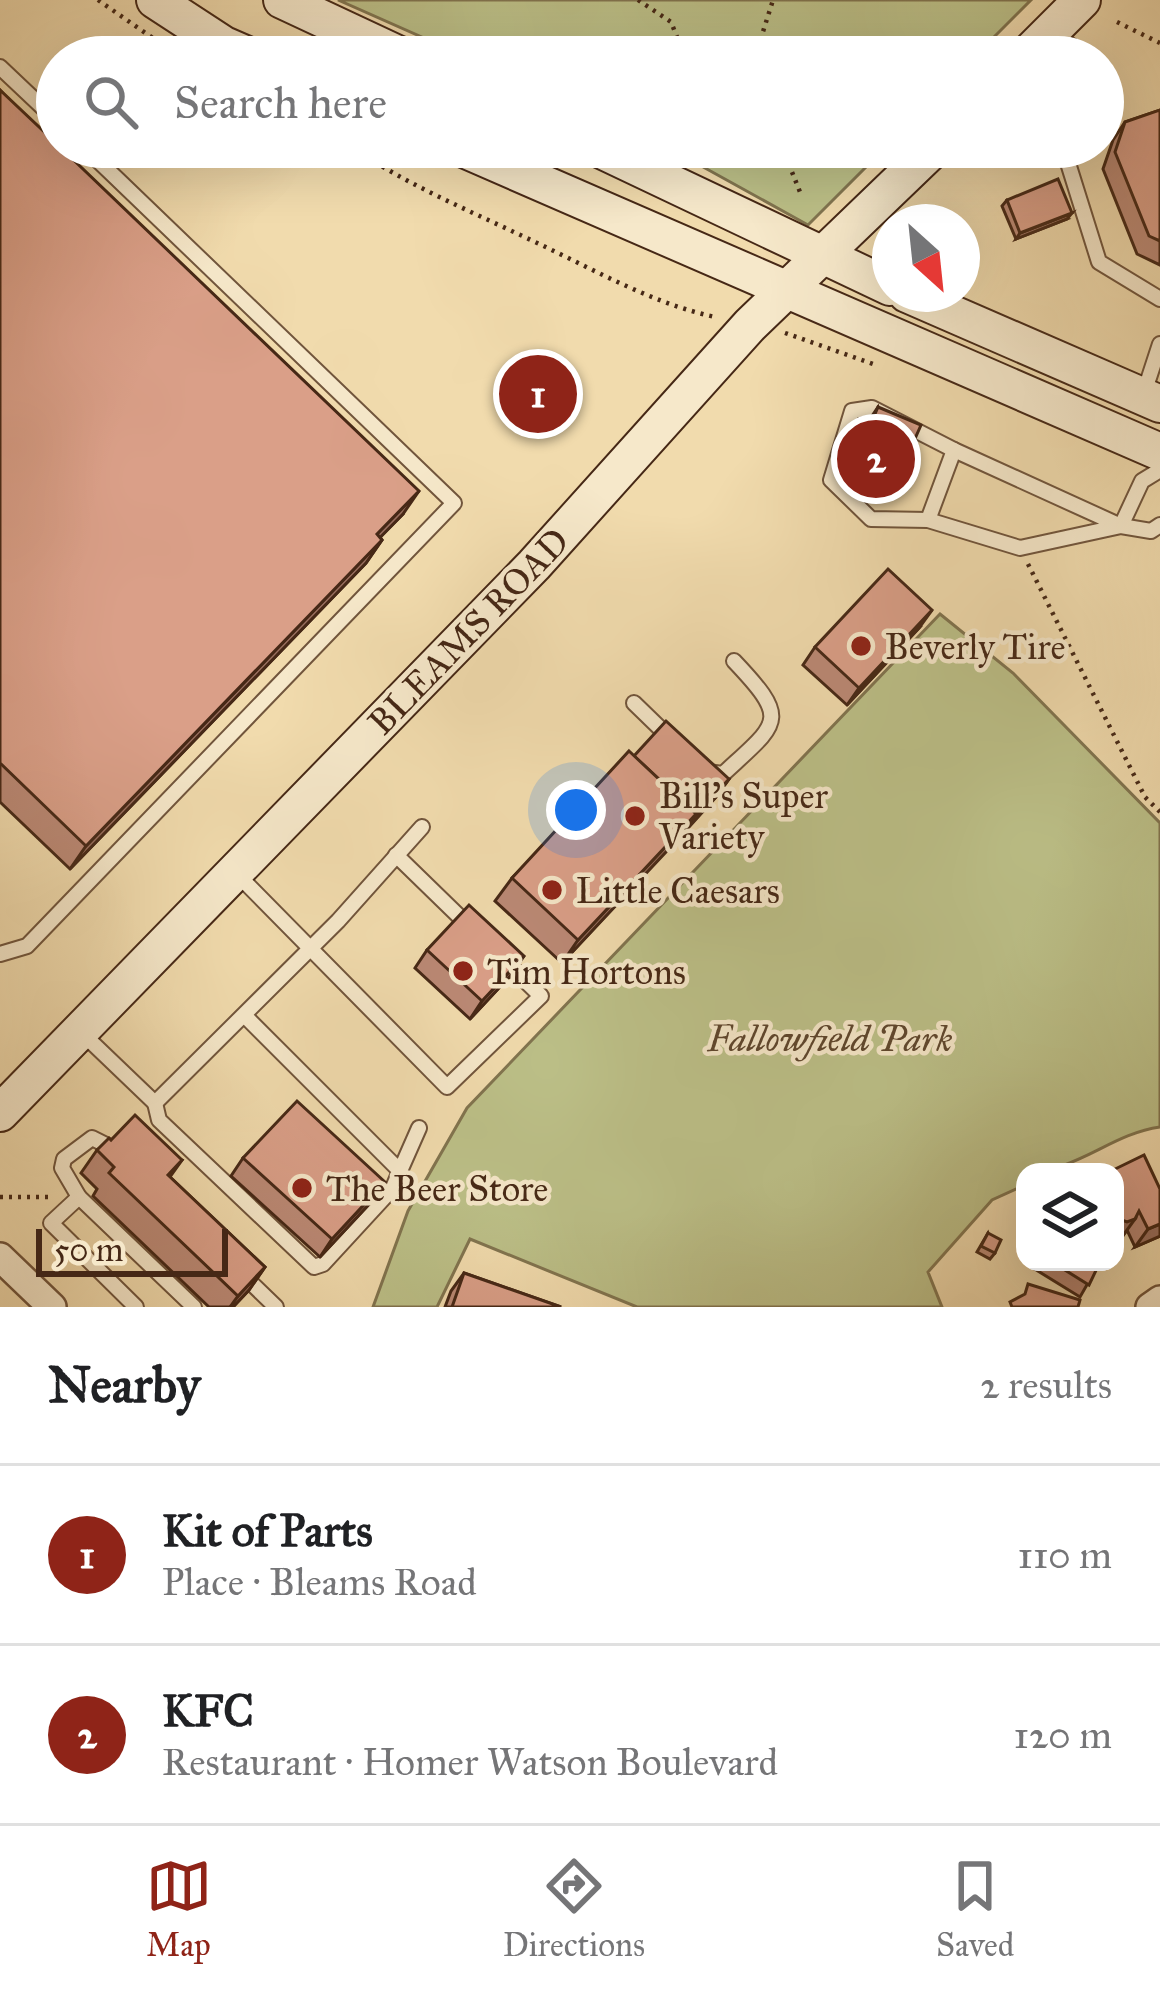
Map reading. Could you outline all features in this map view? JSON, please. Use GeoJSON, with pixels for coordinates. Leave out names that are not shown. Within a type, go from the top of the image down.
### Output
{"type":"FeatureCollection","features":[{"type":"Feature","properties":{"kind":"main road"},"geometry":{"type":"LineString","coordinates":[[155,0],[210,36]]}},
{"type":"Feature","properties":{"kind":"main road"},"geometry":{"type":"LineString","coordinates":[[282,0],[359,36]]}},
{"type":"Feature","properties":{"kind":"main road"},"geometry":{"type":"LineString","coordinates":[[1047,36],[1082,0]]}},
{"type":"Feature","properties":{"kind":"main road"},"geometry":{"type":"LineString","coordinates":[[507,168],[1160,452]]}},
{"type":"Feature","properties":{"kind":"main road"},"geometry":{"type":"LineString","coordinates":[[640,168],[872,277]]}},
{"type":"Feature","properties":{"kind":"main road","name":"BLEAMS ROAD"},"geometry":{"type":"LineString","coordinates":[[0,1113],[535,565],[750,325],[914,168]]}},
{"type":"Feature","properties":{"kind":"main road"},"geometry":{"type":"LineString","coordinates":[[948,312],[1151,400]]}},
{"type":"Feature","properties":{"kind":"street"},"geometry":{"type":"LineString","coordinates":[[0,1257],[52,1307]]}},
{"type":"Feature","properties":{"kind":"street"},"geometry":{"type":"LineString","coordinates":[[1150,1307],[1160,1300]]}},
{"type":"Feature","properties":{"kind":"lane"},"geometry":{"type":"LineString","coordinates":[[0,67],[36,102]]}},
{"type":"Feature","properties":{"kind":"lane"},"geometry":{"type":"LineString","coordinates":[[0,954],[27,946],[454,503],[106,168]]}},
{"type":"Feature","properties":{"kind":"lane"},"geometry":{"type":"LineString","coordinates":[[1070,168],[1099,262],[1160,299]]}},
{"type":"Feature","properties":{"kind":"lane"},"geometry":{"type":"LineString","coordinates":[[1151,400],[1160,344]]}},
{"type":"Feature","properties":{"kind":"lane"},"geometry":{"type":"LineString","coordinates":[[1121,526],[1020,548],[928,520],[872,519],[831,480],[852,411],[872,408],[1121,526],[1151,531],[1160,526]]}},
{"type":"Feature","properties":{"kind":"lane"},"geometry":{"type":"LineString","coordinates":[[928,520],[954,450]]}},
{"type":"Feature","properties":{"kind":"lane"},"geometry":{"type":"LineString","coordinates":[[1121,526],[1142,481],[1160,470]]}},
{"type":"Feature","properties":{"kind":"lane"},"geometry":{"type":"LineString","coordinates":[[701,769],[713,776],[723,774],[766,734],[770,724],[767,696],[734,661]]}},
{"type":"Feature","properties":{"kind":"lane"},"geometry":{"type":"LineString","coordinates":[[634,704],[684,752]]}},
{"type":"Feature","properties":{"kind":"lane"},"geometry":{"type":"LineString","coordinates":[[154,1102],[311,949],[422,827]]}},
{"type":"Feature","properties":{"kind":"lane"},"geometry":{"type":"LineString","coordinates":[[396,855],[477,933]]}},
{"type":"Feature","properties":{"kind":"lane"},"geometry":{"type":"LineString","coordinates":[[235,872],[447,1088],[542,995],[493,949]]}},
{"type":"Feature","properties":{"kind":"lane"},"geometry":{"type":"LineString","coordinates":[[245,1016],[400,1171]]}},
{"type":"Feature","properties":{"kind":"lane"},"geometry":{"type":"LineString","coordinates":[[80,1031],[154,1102],[159,1120],[314,1267],[323,1264],[393,1188],[419,1128]]}},
{"type":"Feature","properties":{"kind":"lane"},"geometry":{"type":"LineString","coordinates":[[110,1148],[92,1138],[64,1159],[62,1168],[79,1197],[194,1307]]}},
{"type":"Feature","properties":{"kind":"lane"},"geometry":{"type":"LineString","coordinates":[[79,1197],[51,1223],[136,1307]]}},
{"type":"Feature","properties":{"kind":"lane"},"geometry":{"type":"LineString","coordinates":[[225,1258],[276,1307]]}},
{"type":"Feature","properties":{"kind":"path"},"geometry":{"type":"LineString","coordinates":[[638,0],[671,22],[677,36]]}},
{"type":"Feature","properties":{"kind":"path"},"geometry":{"type":"LineString","coordinates":[[761,36],[773,0]]}},
{"type":"Feature","properties":{"kind":"path"},"geometry":{"type":"LineString","coordinates":[[1117,22],[1160,43]]}},
{"type":"Feature","properties":{"kind":"path"},"geometry":{"type":"LineString","coordinates":[[388,168],[651,297],[696,313]]}},
{"type":"Feature","properties":{"kind":"path"},"geometry":{"type":"LineString","coordinates":[[790,168],[802,197]]}},
{"type":"Feature","properties":{"kind":"path"},"geometry":{"type":"LineString","coordinates":[[1020,548],[1145,796],[1160,812]]}},
{"type":"Feature","properties":{"kind":"path"},"geometry":{"type":"LineString","coordinates":[[0,1197],[79,1197]]}},
{"type":"Feature","properties":{"kind":"green space"},"geometry":{"type":"Polygon","coordinates":[[[338,0],[1031,0],[995,36],[419,36],[338,0]]]}},
{"type":"Feature","properties":{"kind":"green space"},"geometry":{"type":"Polygon","coordinates":[[[705,168],[865,168],[808,225],[705,168]]]}},
{"type":"Feature","properties":{"kind":"green space","name":"Fallowfield Park"},"geometry":{"type":"Polygon","coordinates":[[[940,614],[1013,673],[1160,823],[1160,1127],[1125,1137],[1070,1163],[1016,1163],[1016,1189],[992,1200],[928,1272],[942,1307],[637,1307],[470,1239],[437,1307],[373,1307],[408,1211],[467,1108],[940,614]]]}},
{"type":"Feature","properties":{"kind":"building"},"geometry":{"type":"Polygon","coordinates":[[[0,90],[36,124],[36,168],[82,168],[419,491],[377,534],[382,540],[86,846],[0,763],[0,90]]]}},
{"type":"Feature","properties":{"kind":"building"},"geometry":{"type":"Polygon","coordinates":[[[1160,110],[1160,241],[1149,236],[1121,168],[1125,122],[1160,110]]]}},
{"type":"Feature","properties":{"kind":"building"},"geometry":{"type":"Polygon","coordinates":[[[1058,179],[1072,213],[1020,233],[1007,200],[1058,179]]]}},
{"type":"Feature","properties":{"kind":"building"},"geometry":{"type":"Polygon","coordinates":[[[878,407],[921,425],[898,477],[856,458],[878,407]]]}},
{"type":"Feature","properties":{"kind":"building","name":"Beverly Tire"},"geometry":{"type":"Polygon","coordinates":[[[888,569],[932,610],[859,688],[815,647],[888,569]]]}},
{"type":"Feature","properties":{"kind":"building"},"geometry":{"type":"Polygon","coordinates":[[[666,721],[729,779],[692,819],[696,814],[634,756],[666,721]]]}},
{"type":"Feature","properties":{"kind":"building"},"geometry":{"type":"Polygon","coordinates":[[[629,751],[696,814],[578,940],[512,878],[629,751]]]}},
{"type":"Feature","properties":{"kind":"building","name":"Tim Hortons"},"geometry":{"type":"Polygon","coordinates":[[[469,905],[524,956],[482,1001],[427,950],[469,905]]]}},
{"type":"Feature","properties":{"kind":"building","name":"The Beer Store"},"geometry":{"type":"Polygon","coordinates":[[[297,1101],[385,1182],[332,1239],[243,1158],[297,1101]]]}},
{"type":"Feature","properties":{"kind":"building"},"geometry":{"type":"Polygon","coordinates":[[[135,1115],[182,1160],[168,1175],[265,1267],[238,1296],[109,1173],[114,1167],[97,1150],[135,1115]]]}},
{"type":"Feature","properties":{"kind":"building"},"geometry":{"type":"Polygon","coordinates":[[[1144,1155],[1160,1189],[1160,1224],[1148,1229],[1139,1211],[1135,1219],[1124,1221],[1124,1165],[1144,1155]]]}},
{"type":"Feature","properties":{"kind":"building"},"geometry":{"type":"Polygon","coordinates":[[[988,1233],[1001,1240],[995,1253],[981,1246],[988,1233]]]}},
{"type":"Feature","properties":{"kind":"building"},"geometry":{"type":"Polygon","coordinates":[[[1066,1271],[1096,1271],[1089,1285],[1066,1271]]]}},
{"type":"Feature","properties":{"kind":"building"},"geometry":{"type":"Polygon","coordinates":[[[464,1273],[561,1307],[452,1307],[464,1273]]]}},
{"type":"Feature","properties":{"kind":"building"},"geometry":{"type":"Polygon","coordinates":[[[1028,1284],[1080,1300],[1078,1307],[1012,1307],[1010,1302],[1025,1294],[1028,1284]]]}},
{"type":"Feature","properties":{"kind":"place","name":"Kit of Parts"},"geometry":{"type":"Point","coordinates":[538,394]}},
{"type":"Feature","properties":{"kind":"place","name":"KFC"},"geometry":{"type":"Point","coordinates":[876,459]}},
{"type":"Feature","properties":{"kind":"place","name":"Beverly Tire"},"geometry":{"type":"Point","coordinates":[861,646]}},
{"type":"Feature","properties":{"kind":"place","name":"Bill's Super Variety"},"geometry":{"type":"Point","coordinates":[635,816]}},
{"type":"Feature","properties":{"kind":"place","name":"Little Caesars"},"geometry":{"type":"Point","coordinates":[552,890]}},
{"type":"Feature","properties":{"kind":"place","name":"Tim Hortons"},"geometry":{"type":"Point","coordinates":[463,971]}},
{"type":"Feature","properties":{"kind":"place","name":"The Beer Store"},"geometry":{"type":"Point","coordinates":[302,1188]}}]}
